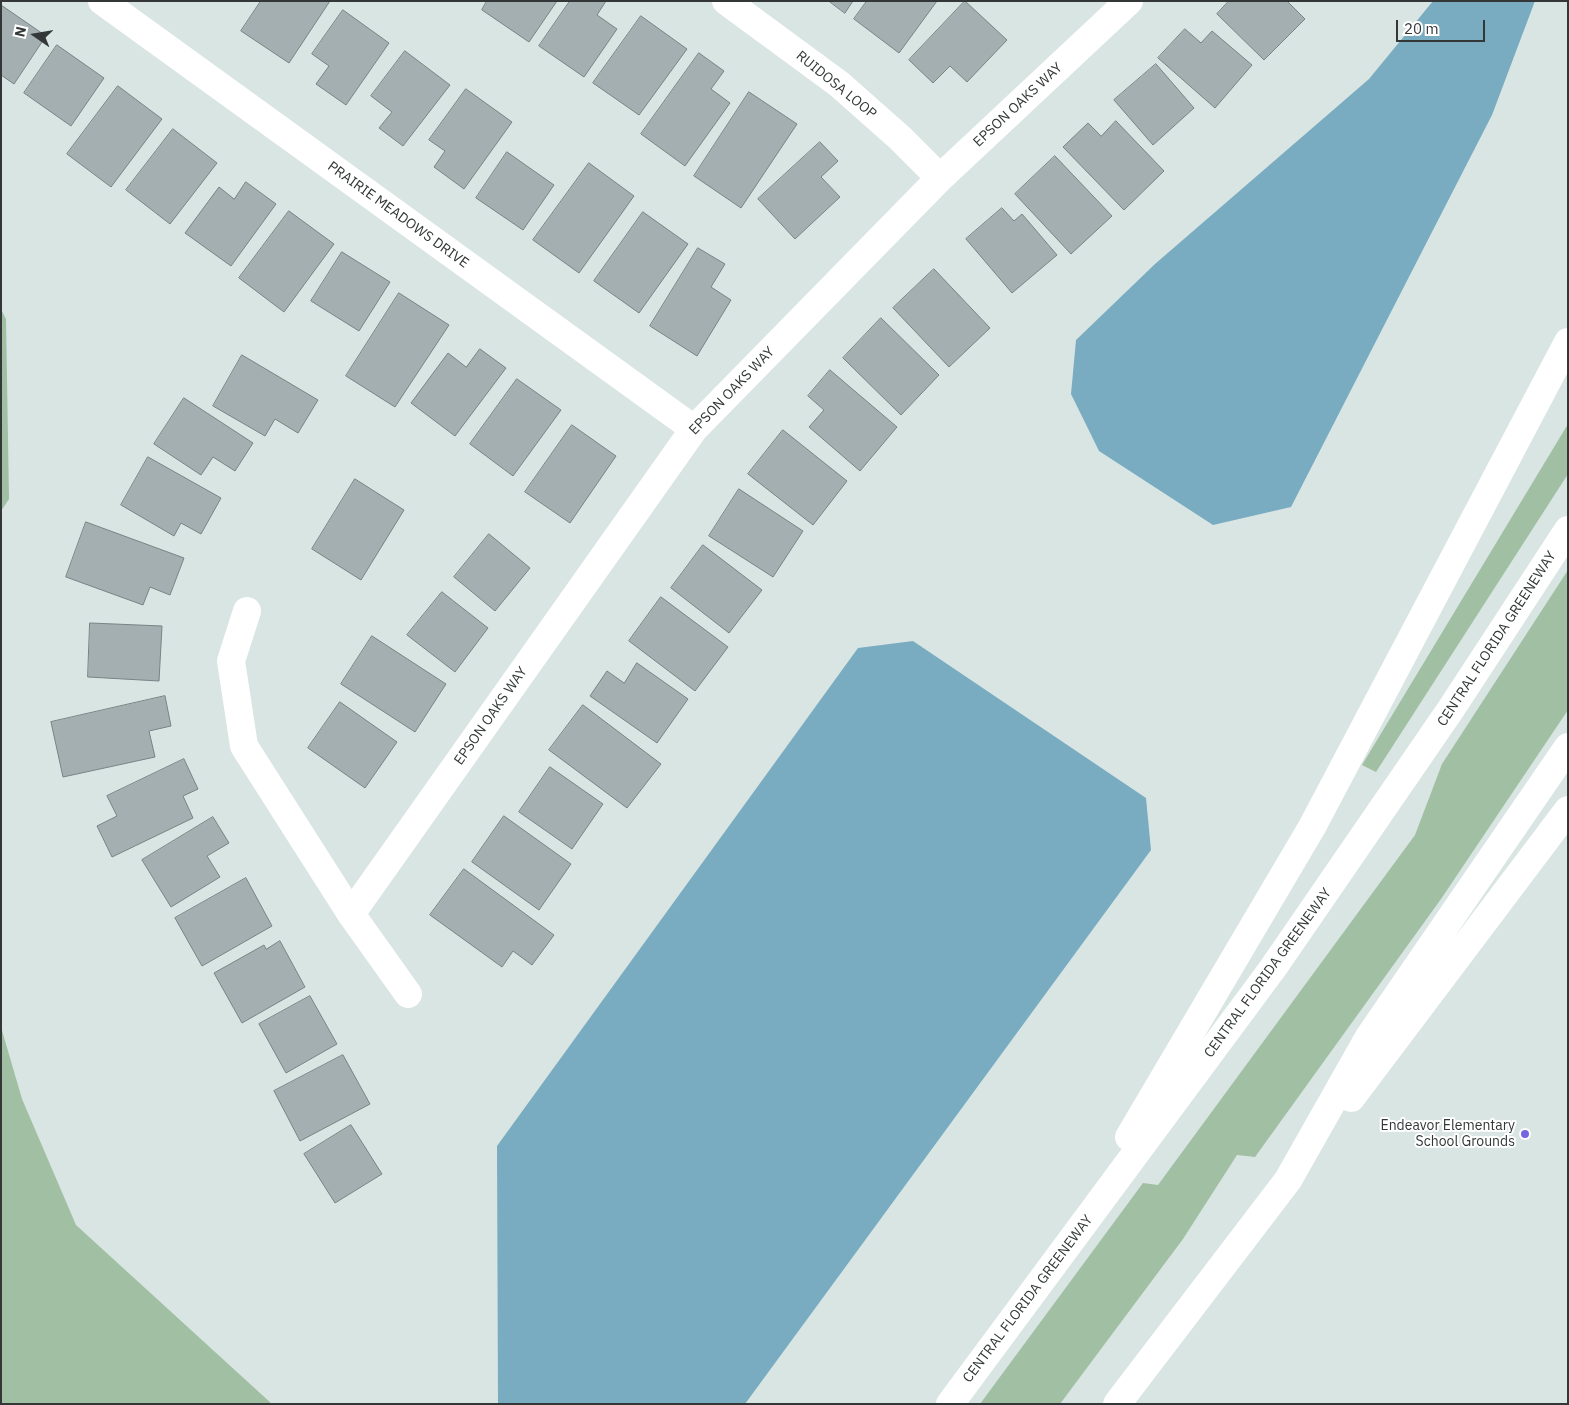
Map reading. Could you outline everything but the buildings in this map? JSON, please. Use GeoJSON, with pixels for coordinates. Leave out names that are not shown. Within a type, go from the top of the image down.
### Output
{"type":"FeatureCollection","features":[{"type":"Feature","properties":{"kind":"main road","name":"PRAIRIE MEADOWS DRIVE"},"geometry":{"type":"LineString","coordinates":[[102,1],[694,429]]}},
{"type":"Feature","properties":{"kind":"main road","name":"RUIDOSA LOOP"},"geometry":{"type":"LineString","coordinates":[[726,1],[839,84],[900,138],[940,178]]}},
{"type":"Feature","properties":{"kind":"main road","name":"EPSON OAKS WAY"},"geometry":{"type":"LineString","coordinates":[[351,914],[694,429],[940,178],[1129,1]]}},
{"type":"Feature","properties":{"kind":"main road"},"geometry":{"type":"LineString","coordinates":[[1056,1262],[1312,827],[1568,342]]}},
{"type":"Feature","properties":{"kind":"main road","name":"CENTRAL FLORIDA GREENEWAY"},"geometry":{"type":"LineString","coordinates":[[950,1404],[1279,960],[1451,709],[1568,530]]}},
{"type":"Feature","properties":{"kind":"main road"},"geometry":{"type":"LineString","coordinates":[[247,611],[231,661],[244,746],[351,914],[408,994]]}},
{"type":"Feature","properties":{"kind":"main road"},"geometry":{"type":"LineString","coordinates":[[1288,1180],[1369,1037],[1568,747]]}},
{"type":"Feature","properties":{"kind":"main road"},"geometry":{"type":"LineString","coordinates":[[1117,1404],[1568,810]]}},
{"type":"Feature","properties":{"kind":"green space"},"geometry":{"type":"Polygon","coordinates":[[[1,309],[6,319],[9,499],[1,511],[1,309]]]}},
{"type":"Feature","properties":{"kind":"green space"},"geometry":{"type":"Polygon","coordinates":[[[1568,424],[1568,474],[1376,772],[1362,765],[1568,424]]]}},
{"type":"Feature","properties":{"kind":"green space"},"geometry":{"type":"Polygon","coordinates":[[[1568,570],[1568,710],[1441,899],[1255,1157],[1237,1155],[1183,1239],[1060,1404],[980,1404],[1143,1183],[1158,1185],[1415,835],[1442,764],[1568,570]]]}},
{"type":"Feature","properties":{"kind":"green space"},"geometry":{"type":"Polygon","coordinates":[[[1,1027],[22,1099],[76,1225],[272,1404],[1,1404],[1,1027]]]}},
{"type":"Feature","properties":{"kind":"water"},"geometry":{"type":"Polygon","coordinates":[[[1433,1],[1535,1],[1492,115],[1291,507],[1213,525],[1099,451],[1071,394],[1076,340],[1155,264],[1369,79],[1433,1]]]}},
{"type":"Feature","properties":{"kind":"water"},"geometry":{"type":"Polygon","coordinates":[[[913,641],[1146,798],[1151,850],[745,1404],[498,1404],[497,1146],[858,648],[913,641]]]}},
{"type":"Feature","properties":{"kind":"place","name":"Endeavor Elementary School Grounds"},"geometry":{"type":"Point","coordinates":[1525,1134]}}]}
